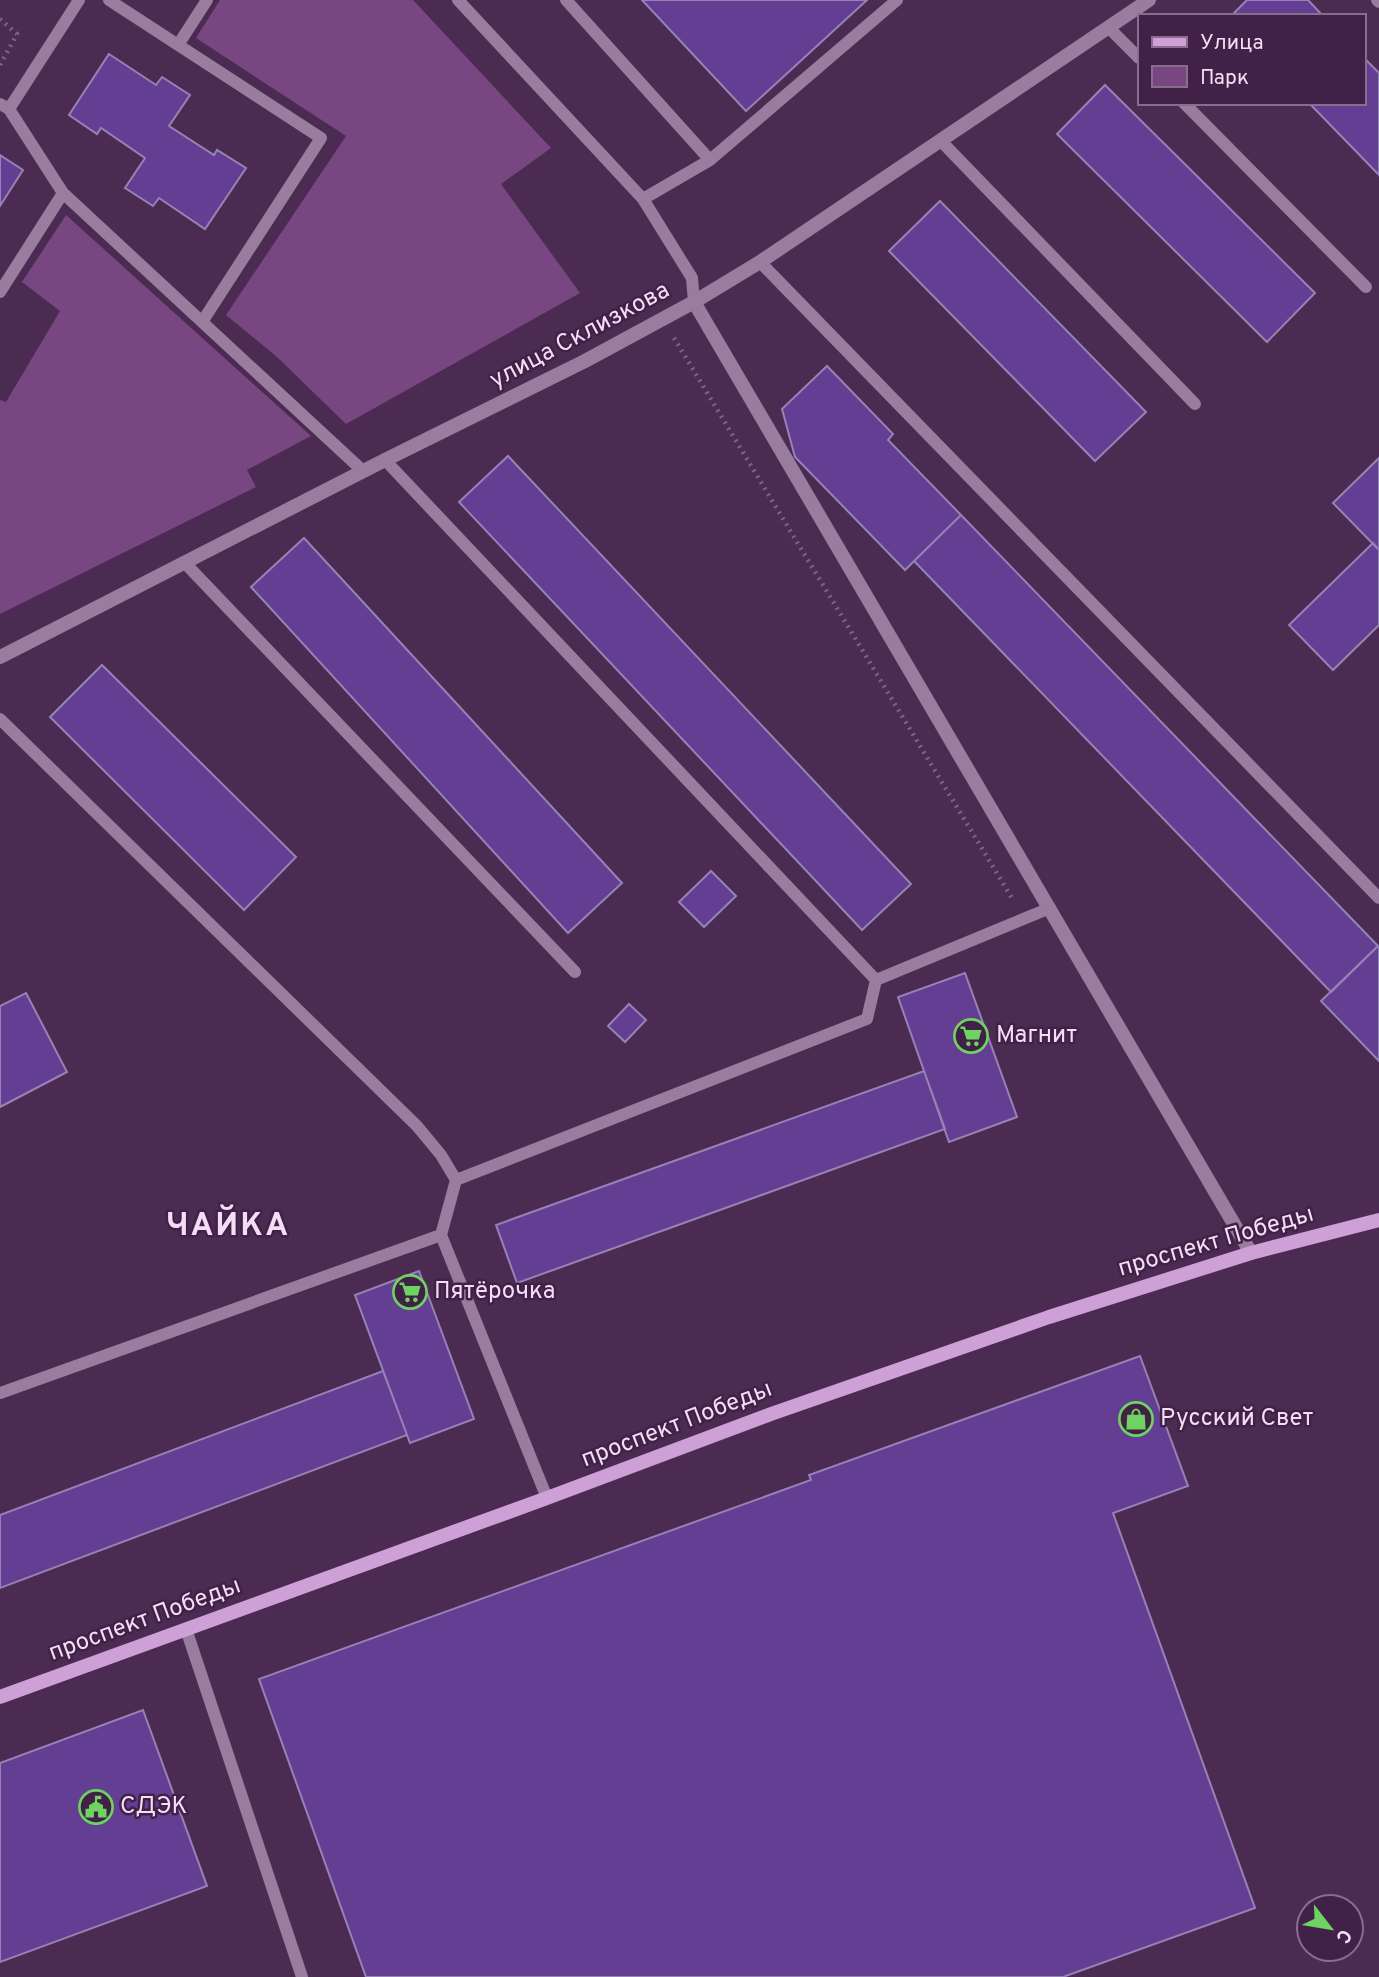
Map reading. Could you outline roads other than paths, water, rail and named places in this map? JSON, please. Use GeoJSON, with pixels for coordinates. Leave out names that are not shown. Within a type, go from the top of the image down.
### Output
{"type":"FeatureCollection","features":[{"type":"Feature","properties":{"kind":"main road","name":"проспект Победы"},"geometry":{"type":"LineString","coordinates":[[0,1697],[771,1414],[1036,1321],[1251,1253],[1379,1220]]}},
{"type":"Feature","properties":{"kind":"street","name":"улица Склизкова"},"geometry":{"type":"LineString","coordinates":[[0,657],[585,361],[694,302],[760,262],[1149,0]]}},
{"type":"Feature","properties":{"kind":"street"},"geometry":{"type":"LineString","coordinates":[[694,302],[1251,1253]]}},
{"type":"Feature","properties":{"kind":"lane"},"geometry":{"type":"LineString","coordinates":[[79,0],[5,106],[63,193],[363,471]]}},
{"type":"Feature","properties":{"kind":"lane"},"geometry":{"type":"LineString","coordinates":[[109,0],[321,138],[202,322]]}},
{"type":"Feature","properties":{"kind":"lane"},"geometry":{"type":"LineString","coordinates":[[178,45],[207,0]]}},
{"type":"Feature","properties":{"kind":"lane"},"geometry":{"type":"LineString","coordinates":[[458,0],[643,199],[692,278],[694,302]]}},
{"type":"Feature","properties":{"kind":"lane"},"geometry":{"type":"LineString","coordinates":[[566,0],[710,160]]}},
{"type":"Feature","properties":{"kind":"lane"},"geometry":{"type":"LineString","coordinates":[[643,199],[710,160],[897,0]]}},
{"type":"Feature","properties":{"kind":"lane"},"geometry":{"type":"LineString","coordinates":[[1108,27],[1138,57]]}},
{"type":"Feature","properties":{"kind":"lane"},"geometry":{"type":"LineString","coordinates":[[1186,105],[1366,287]]}},
{"type":"Feature","properties":{"kind":"lane"},"geometry":{"type":"LineString","coordinates":[[940,140],[1195,404]]}},
{"type":"Feature","properties":{"kind":"lane"},"geometry":{"type":"LineString","coordinates":[[0,292],[63,193]]}},
{"type":"Feature","properties":{"kind":"lane"},"geometry":{"type":"LineString","coordinates":[[760,262],[1379,898]]}},
{"type":"Feature","properties":{"kind":"lane"},"geometry":{"type":"LineString","coordinates":[[385,460],[876,980]]}},
{"type":"Feature","properties":{"kind":"lane"},"geometry":{"type":"LineString","coordinates":[[184,562],[575,972]]}},
{"type":"Feature","properties":{"kind":"lane"},"geometry":{"type":"LineString","coordinates":[[0,719],[417,1126],[441,1155],[456,1180],[441,1235],[547,1498]]}},
{"type":"Feature","properties":{"kind":"lane"},"geometry":{"type":"LineString","coordinates":[[876,980],[1050,908]]}},
{"type":"Feature","properties":{"kind":"lane"},"geometry":{"type":"LineString","coordinates":[[456,1180],[867,1019],[876,980]]}},
{"type":"Feature","properties":{"kind":"lane"},"geometry":{"type":"LineString","coordinates":[[0,1393],[441,1235]]}},
{"type":"Feature","properties":{"kind":"lane"},"geometry":{"type":"LineString","coordinates":[[186,1629],[302,1977]]}},
{"type":"Feature","properties":{"kind":"place","name":"Магнит"},"geometry":{"type":"Point","coordinates":[971,1036]}},
{"type":"Feature","properties":{"kind":"place","name":"Пятёрочка"},"geometry":{"type":"Point","coordinates":[410,1292]}},
{"type":"Feature","properties":{"kind":"place","name":"Русский Свет"},"geometry":{"type":"Point","coordinates":[1136,1419]}},
{"type":"Feature","properties":{"kind":"place","name":"СДЭК"},"geometry":{"type":"Point","coordinates":[96,1807]}},
{"type":"Feature","properties":{"kind":"district","name":"ЧАЙКА"},"geometry":{"type":"Point","coordinates":[228,1227]}}]}
